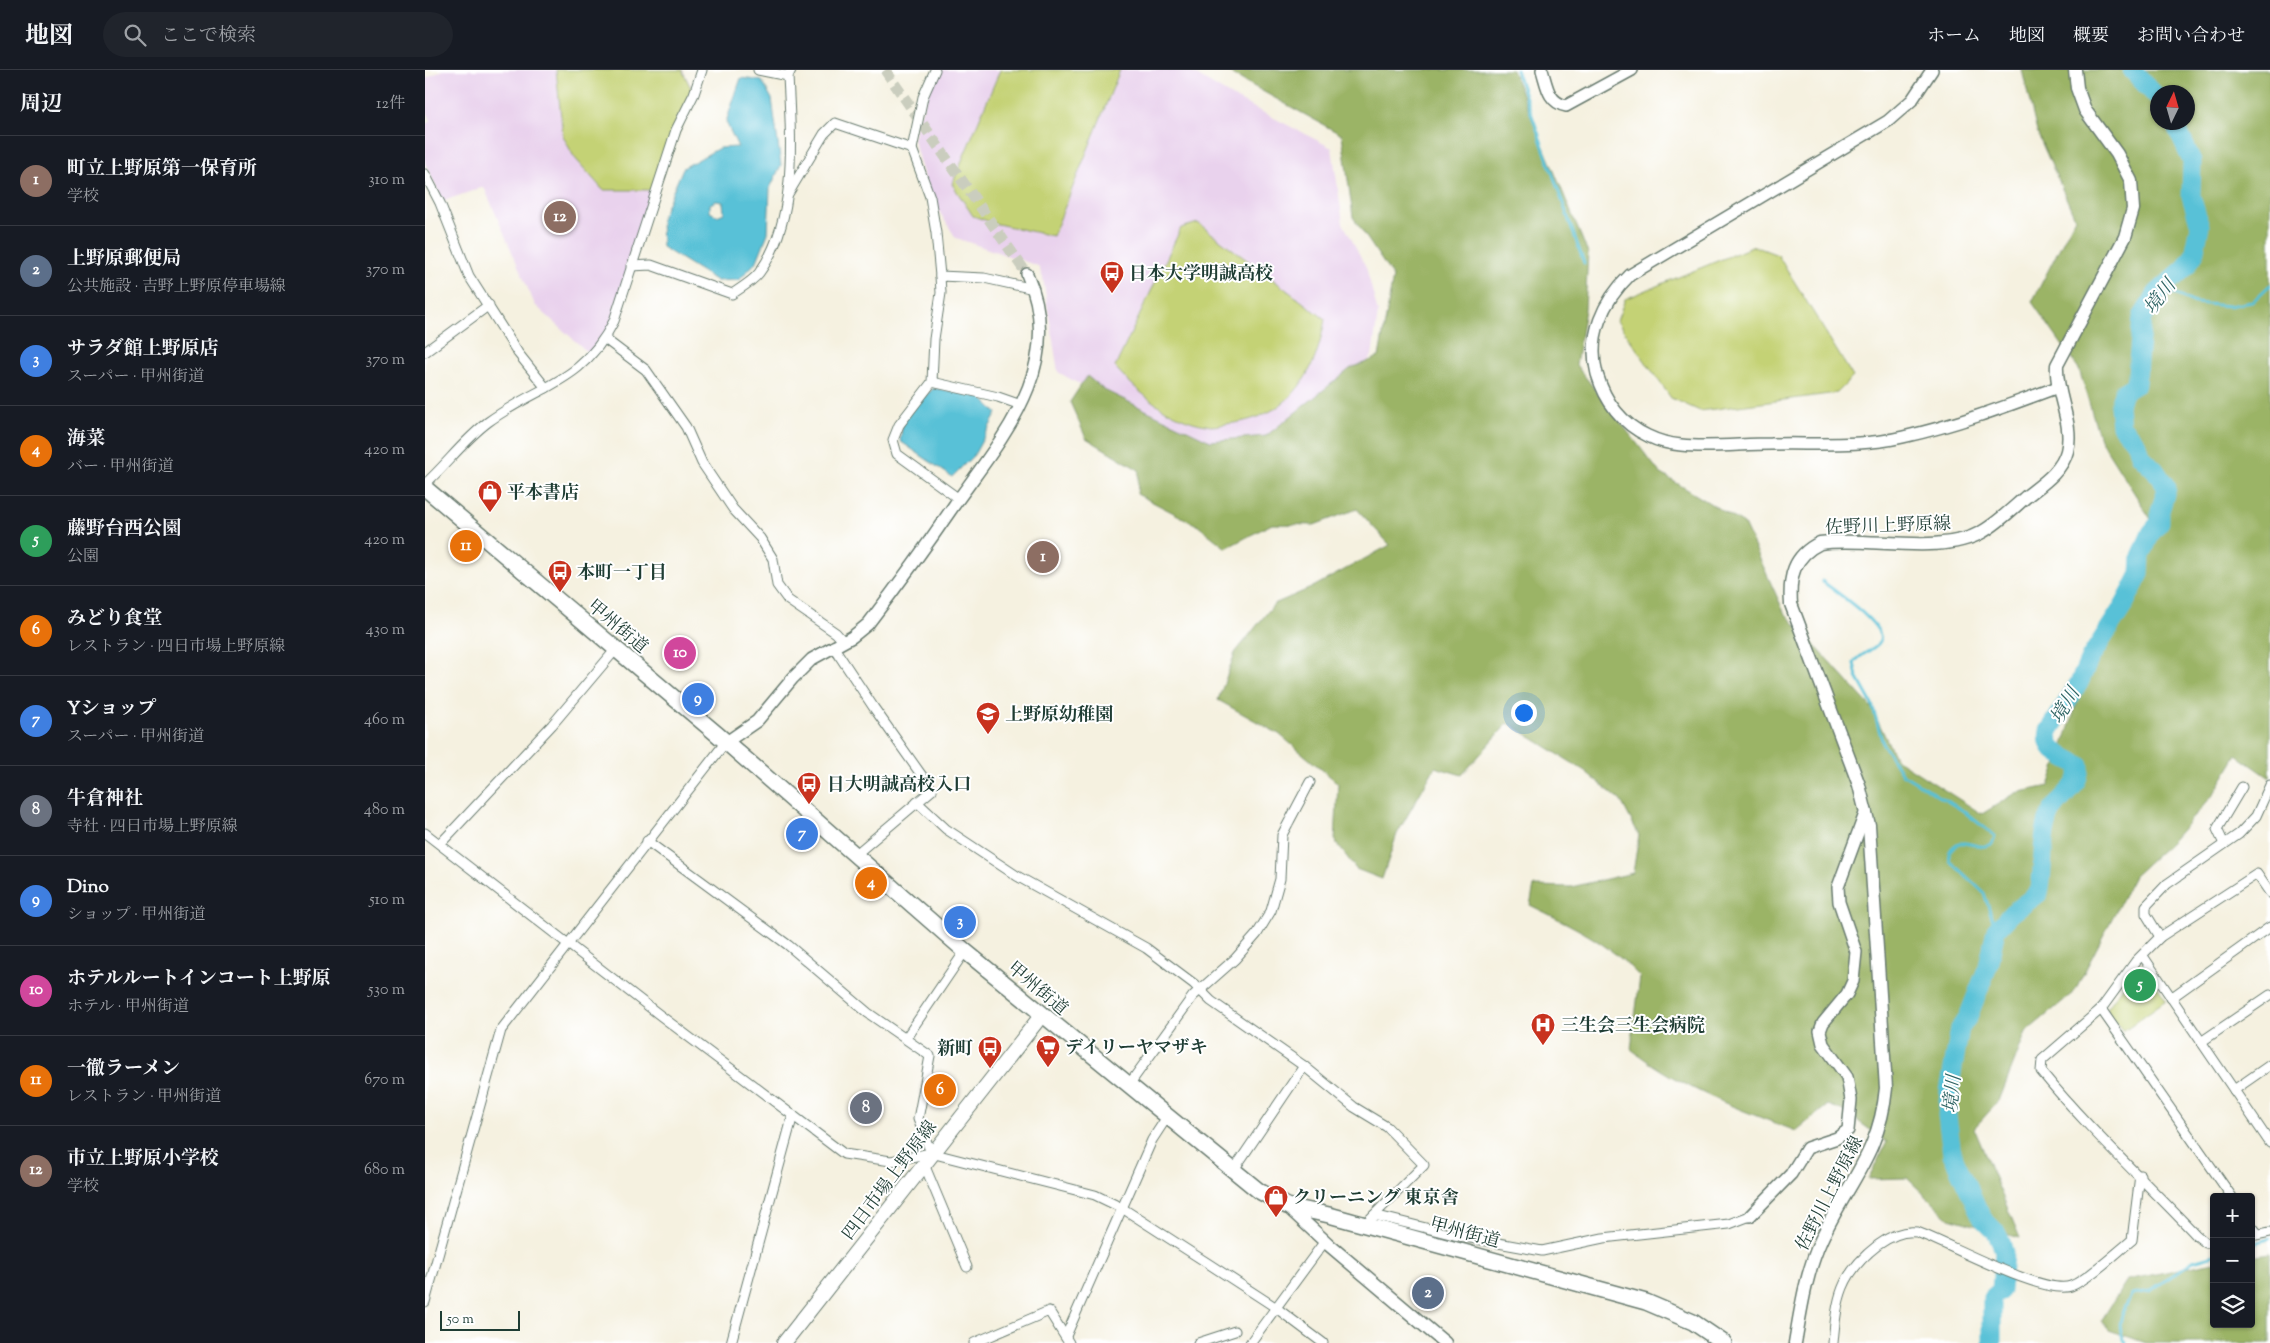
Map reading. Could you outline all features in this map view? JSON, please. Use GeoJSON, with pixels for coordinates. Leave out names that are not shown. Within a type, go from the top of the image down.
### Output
{"type":"FeatureCollection","features":[{"type":"Feature","properties":{"kind":"highway","name":"甲州街道"},"geometry":{"type":"LineString","coordinates":[[425,488],[725,742],[1041,1016],[1259,1191],[1287,1206],[1369,1220],[1646,1302],[1693,1322],[1724,1343]]}},
{"type":"Feature","properties":{"kind":"main road","name":"佐野川上野原線"},"geometry":{"type":"LineString","coordinates":[[1795,1343],[1804,1291],[1814,1256],[1827,1227],[1867,1158],[1877,1136],[1884,1112],[1886,1088],[1877,932],[1870,838],[1866,811],[1859,785],[1791,604],[1789,587],[1794,567],[1809,548],[1820,544],[1953,542],[1982,532],[2046,482],[2056,472],[2064,458],[2069,434],[2058,388],[2057,365],[2125,237],[2133,208],[2131,181],[2117,154],[2085,110],[2077,88],[2075,70]]}},
{"type":"Feature","properties":{"kind":"main road","name":"四日市場上野原線"},"geometry":{"type":"LineString","coordinates":[[784,1343],[866,1240],[927,1158],[1041,1016]]}},
{"type":"Feature","properties":{"kind":"main road"},"geometry":{"type":"LineString","coordinates":[[1287,1206],[1325,1242],[1445,1343]]}},
{"type":"Feature","properties":{"kind":"street"},"geometry":{"type":"LineString","coordinates":[[425,484],[457,448],[487,423],[516,403],[583,366],[605,339],[614,321],[676,130],[694,94],[702,70]]}},
{"type":"Feature","properties":{"kind":"street"},"geometry":{"type":"LineString","coordinates":[[631,266],[651,265],[733,294],[758,274],[782,230],[787,196],[790,130],[789,73],[758,70]]}},
{"type":"Feature","properties":{"kind":"street"},"geometry":{"type":"LineString","coordinates":[[935,70],[923,97],[912,149],[930,197],[940,276],[941,293],[934,339],[932,382],[899,424],[893,440],[897,454],[959,499]]}},
{"type":"Feature","properties":{"kind":"street"},"geometry":{"type":"LineString","coordinates":[[1542,70],[1551,99],[1558,104],[1566,106],[1632,70]]}},
{"type":"Feature","properties":{"kind":"street"},"geometry":{"type":"LineString","coordinates":[[1932,70],[1912,100],[1888,121],[1630,275],[1617,288],[1600,316],[1594,348],[1598,378],[1613,408],[1629,424],[1664,442],[1695,446],[1860,442],[1901,438],[1963,422],[2058,388]]}},
{"type":"Feature","properties":{"kind":"street"},"geometry":{"type":"LineString","coordinates":[[787,196],[824,134],[835,123],[912,149]]}},
{"type":"Feature","properties":{"kind":"street"},"geometry":{"type":"LineString","coordinates":[[425,174],[440,203],[469,276],[518,353],[546,388]]}},
{"type":"Feature","properties":{"kind":"street"},"geometry":{"type":"LineString","coordinates":[[425,1302],[501,1030],[725,742],[757,721],[793,678],[812,659],[868,624],[992,454],[1021,405],[1031,382],[1038,349],[1038,314],[1033,289],[1027,274]]}},
{"type":"Feature","properties":{"kind":"street"},"geometry":{"type":"LineString","coordinates":[[940,276],[984,278],[1033,289]]}},
{"type":"Feature","properties":{"kind":"street"},"geometry":{"type":"LineString","coordinates":[[425,352],[489,305]]}},
{"type":"Feature","properties":{"kind":"street"},"geometry":{"type":"LineString","coordinates":[[605,339],[646,370],[686,427],[702,463],[733,509],[760,538],[773,558],[777,585],[788,600],[836,633],[838,643],[874,708],[932,790],[855,855]]}},
{"type":"Feature","properties":{"kind":"street"},"geometry":{"type":"LineString","coordinates":[[932,382],[998,397],[1021,405]]}},
{"type":"Feature","properties":{"kind":"street"},"geometry":{"type":"LineString","coordinates":[[440,844],[552,725],[616,649]]}},
{"type":"Feature","properties":{"kind":"street"},"geometry":{"type":"LineString","coordinates":[[1129,1086],[1200,990],[1235,959],[1257,934],[1271,911],[1280,878],[1281,835],[1310,782]]}},
{"type":"Feature","properties":{"kind":"street"},"geometry":{"type":"LineString","coordinates":[[2160,937],[2145,914],[2146,906],[2167,884],[2239,834],[2256,816],[2270,785]]}},
{"type":"Feature","properties":{"kind":"street"},"geometry":{"type":"LineString","coordinates":[[2225,844],[2217,829],[2239,788]]}},
{"type":"Feature","properties":{"kind":"street"},"geometry":{"type":"LineString","coordinates":[[917,802],[946,829],[969,845],[1023,879],[1146,948],[1200,990],[1211,1002],[1304,1066],[1355,1107],[1387,1127],[1425,1165],[1369,1220]]}},
{"type":"Feature","properties":{"kind":"street"},"geometry":{"type":"LineString","coordinates":[[1369,1220],[1541,1251],[1603,1238],[1729,1224],[1750,1216],[1791,1174],[1807,1148],[1837,1138],[1848,1130],[1851,1100],[1847,1077],[1823,1044],[1820,1031],[1823,1023],[1847,994],[1853,981],[1856,952],[1839,902],[1838,887],[1866,811]]}},
{"type":"Feature","properties":{"kind":"street"},"geometry":{"type":"LineString","coordinates":[[425,833],[844,1154],[891,1161],[927,1158],[1067,1186],[1095,1195],[1122,1208],[1275,1307],[1323,1343]]}},
{"type":"Feature","properties":{"kind":"street"},"geometry":{"type":"LineString","coordinates":[[647,841],[788,945],[868,1013],[930,1056],[918,1119],[927,1158],[967,1267]]}},
{"type":"Feature","properties":{"kind":"street"},"geometry":{"type":"LineString","coordinates":[[2210,1244],[2206,1243],[2196,1235],[2140,1175],[2074,1111],[2041,1070],[2042,1060],[2101,1009],[2136,961],[2160,937],[2257,874],[2270,893]]}},
{"type":"Feature","properties":{"kind":"street"},"geometry":{"type":"LineString","coordinates":[[2171,998],[2270,927]]}},
{"type":"Feature","properties":{"kind":"street"},"geometry":{"type":"LineString","coordinates":[[905,1038],[965,951]]}},
{"type":"Feature","properties":{"kind":"street"},"geometry":{"type":"LineString","coordinates":[[2143,956],[2268,1137]]}},
{"type":"Feature","properties":{"kind":"street"},"geometry":{"type":"LineString","coordinates":[[2201,1042],[2270,995]]}},
{"type":"Feature","properties":{"kind":"street"},"geometry":{"type":"LineString","coordinates":[[2101,1009],[2229,1193]]}},
{"type":"Feature","properties":{"kind":"street"},"geometry":{"type":"LineString","coordinates":[[2234,1090],[2270,1065]]}},
{"type":"Feature","properties":{"kind":"street"},"geometry":{"type":"LineString","coordinates":[[1233,1171],[1304,1066]]}},
{"type":"Feature","properties":{"kind":"street"},"geometry":{"type":"LineString","coordinates":[[731,1343],[793,1115]]}},
{"type":"Feature","properties":{"kind":"street"},"geometry":{"type":"LineString","coordinates":[[1067,1340],[1152,1140],[1167,1117]]}},
{"type":"Feature","properties":{"kind":"street"},"geometry":{"type":"LineString","coordinates":[[1833,1343],[1835,1316],[1847,1276],[1865,1256],[1883,1242],[1900,1233],[1917,1232],[2019,1276],[2051,1287],[2070,1286],[2132,1240],[2140,1175]]}},
{"type":"Feature","properties":{"kind":"street"},"geometry":{"type":"LineString","coordinates":[[2255,1235],[2270,1232]]}},
{"type":"Feature","properties":{"kind":"street"},"geometry":{"type":"LineString","coordinates":[[1251,1343],[1275,1307],[1325,1242]]}},
{"type":"Feature","properties":{"kind":"street"},"geometry":{"type":"LineString","coordinates":[[974,1343],[1049,1311],[1067,1340]]}},
{"type":"Feature","properties":{"kind":"street"},"geometry":{"type":"LineString","coordinates":[[1198,1343],[1235,1331]]}},
{"type":"Feature","properties":{"kind":"shaded area"},"geometry":{"type":"Polygon","coordinates":[[[443,70],[683,70],[694,92],[676,130],[614,321],[592,356],[535,305],[484,187],[443,201],[425,163],[425,124],[431,121],[425,109],[425,79],[443,70]]]}},
{"type":"Feature","properties":{"kind":"shaded area"},"geometry":{"type":"Polygon","coordinates":[[[935,70],[1188,70],[1233,97],[1332,148],[1343,223],[1366,267],[1378,313],[1372,356],[1291,440],[1192,448],[1058,372],[1043,278],[1038,266],[956,238],[930,197],[913,139],[935,70]]]}},
{"type":"Feature","properties":{"kind":"green space"},"geometry":{"type":"Polygon","coordinates":[[[556,70],[682,70],[694,94],[657,190],[603,190],[574,157],[563,136],[556,70]]]}},
{"type":"Feature","properties":{"kind":"green space"},"geometry":{"type":"Polygon","coordinates":[[[1000,70],[1120,70],[1053,236],[993,223],[973,216],[952,184],[1000,70]]]}},
{"type":"Feature","properties":{"kind":"green space"},"geometry":{"type":"Polygon","coordinates":[[[1224,70],[1512,70],[1588,253],[1585,309],[1576,365],[1660,473],[1744,524],[1784,612],[1871,707],[1896,759],[1982,814],[2016,793],[2049,786],[2093,657],[2159,532],[2100,439],[2079,369],[2032,302],[2075,218],[2037,132],[2022,70],[2270,70],[2270,778],[2237,755],[2213,795],[2172,841],[2134,876],[2074,992],[2026,1032],[1999,1101],[1974,1128],[2020,1238],[1949,1218],[1907,1178],[1868,1179],[1887,1142],[1844,1111],[1828,1105],[1796,1131],[1731,1106],[1689,1086],[1650,1063],[1631,1049],[1640,977],[1602,944],[1530,905],[1534,886],[1571,887],[1633,873],[1639,835],[1621,801],[1585,771],[1508,723],[1462,775],[1435,767],[1397,834],[1382,879],[1356,869],[1335,841],[1338,783],[1279,734],[1218,700],[1235,653],[1274,604],[1311,588],[1390,545],[1357,509],[1314,525],[1272,524],[1226,548],[1197,525],[1137,494],[1139,470],[1086,438],[1070,402],[1087,376],[1104,390],[1210,441],[1266,436],[1351,368],[1379,357],[1393,277],[1353,217],[1342,135],[1224,70]]]}},
{"type":"Feature","properties":{"kind":"green space"},"geometry":{"type":"Polygon","coordinates":[[[1198,223],[1325,319],[1310,369],[1303,381],[1285,401],[1264,415],[1239,422],[1213,426],[1180,417],[1156,404],[1134,387],[1115,367],[1181,228],[1198,223]]]}},
{"type":"Feature","properties":{"kind":"green space"},"geometry":{"type":"Polygon","coordinates":[[[1754,246],[1778,255],[1853,377],[1837,393],[1700,411],[1671,398],[1617,321],[1625,299],[1754,246]]]}},
{"type":"Feature","properties":{"kind":"green space"},"geometry":{"type":"Polygon","coordinates":[[[2137,968],[2146,969],[2166,1000],[2123,1031],[2107,1011],[2137,968]]]}},
{"type":"Feature","properties":{"kind":"green space"},"geometry":{"type":"Polygon","coordinates":[[[2270,1253],[2270,1343],[2146,1343],[2109,1330],[2101,1321],[2127,1280],[2210,1263],[2210,1328],[2255,1328],[2255,1255],[2270,1253]]]}},
{"type":"Feature","properties":{"kind":"water"},"geometry":{"type":"Polygon","coordinates":[[[741,78],[762,81],[772,99],[781,165],[770,188],[768,233],[757,261],[739,280],[717,281],[662,247],[661,219],[683,168],[719,148],[738,147],[726,122],[741,78]],[[716,201],[710,204],[710,212],[717,216],[724,213],[723,202],[716,201]]]}},
{"type":"Feature","properties":{"kind":"water"},"geometry":{"type":"Polygon","coordinates":[[[934,388],[981,397],[997,413],[974,455],[952,477],[900,441],[904,414],[934,388]]]}},
{"type":"Feature","properties":{"kind":"waterway"},"geometry":{"type":"LineString","coordinates":[[1516,70],[1584,263]]}},
{"type":"Feature","properties":{"kind":"waterway","name":"境川"},"geometry":{"type":"LineString","coordinates":[[2132,70],[2150,89]]}},
{"type":"Feature","properties":{"kind":"waterway","name":"境川"},"geometry":{"type":"LineString","coordinates":[[1992,1343],[1992,1298],[2001,1290],[2004,1253],[1996,1232],[1982,1218],[1952,1154],[1947,1115],[1949,1091],[1960,1028],[1968,1017],[1988,966],[1996,930],[2012,913],[2039,893],[2045,834],[2050,815],[2058,802],[2076,782],[2079,775],[2080,766],[2053,749],[2048,738],[2049,731],[2079,683],[2090,658],[2124,605],[2140,574],[2141,556],[2151,533],[2160,522],[2160,511],[2167,488],[2155,470],[2140,455],[2137,444],[2121,426],[2119,406],[2123,392],[2136,384],[2142,317],[2157,293],[2186,267],[2194,255],[2200,226],[2191,196],[2192,161],[2178,130]]}},
{"type":"Feature","properties":{"kind":"waterway"},"geometry":{"type":"LineString","coordinates":[[2163,289],[2195,303],[2229,306],[2252,302],[2270,285]]}},
{"type":"Feature","properties":{"kind":"waterway"},"geometry":{"type":"LineString","coordinates":[[1822,581],[1858,609],[1875,626],[1880,634],[1878,644],[1860,656],[1854,663],[1857,677],[1872,704],[1883,744],[1902,774],[1962,810],[1995,836],[1992,844],[1980,846],[1959,843],[1949,852],[1950,861],[1984,893],[1996,930]]}},
{"type":"Feature","properties":{"kind":"waterway"},"geometry":{"type":"LineString","coordinates":[[2255,1243],[2270,1239]]}},
{"type":"Feature","properties":{"kind":"waterway"},"geometry":{"type":"LineString","coordinates":[[2126,1343],[2122,1336],[2120,1324],[2123,1312],[2132,1294],[2150,1291],[2193,1261],[2210,1256]]}},
{"type":"Feature","properties":{"kind":"tunnel"},"geometry":{"type":"LineString","coordinates":[[885,70],[1027,274]]}},
{"type":"Feature","properties":{"kind":"place","name":"市立上野原小学校"},"geometry":{"type":"Point","coordinates":[560,217]}},
{"type":"Feature","properties":{"kind":"place","name":"日本大学明誠高校"},"geometry":{"type":"Point","coordinates":[1112,294]}},
{"type":"Feature","properties":{"kind":"place","name":"平本書店"},"geometry":{"type":"Point","coordinates":[490,513]}},
{"type":"Feature","properties":{"kind":"place","name":"一徹ラーメン"},"geometry":{"type":"Point","coordinates":[466,546]}},
{"type":"Feature","properties":{"kind":"place","name":"町立上野原第一保育所"},"geometry":{"type":"Point","coordinates":[1043,557]}},
{"type":"Feature","properties":{"kind":"place","name":"本町一丁目"},"geometry":{"type":"Point","coordinates":[560,593]}},
{"type":"Feature","properties":{"kind":"place","name":"ホテルルートインコート上野原"},"geometry":{"type":"Point","coordinates":[680,653]}},
{"type":"Feature","properties":{"kind":"place","name":"Dino"},"geometry":{"type":"Point","coordinates":[698,699]}},
{"type":"Feature","properties":{"kind":"place","name":"上野原幼稚園"},"geometry":{"type":"Point","coordinates":[988,735]}},
{"type":"Feature","properties":{"kind":"place","name":"日大明誠高校入口"},"geometry":{"type":"Point","coordinates":[809,805]}},
{"type":"Feature","properties":{"kind":"place","name":"Yショップ"},"geometry":{"type":"Point","coordinates":[802,834]}},
{"type":"Feature","properties":{"kind":"place","name":"海菜"},"geometry":{"type":"Point","coordinates":[871,883]}},
{"type":"Feature","properties":{"kind":"place","name":"サラダ館上野原店"},"geometry":{"type":"Point","coordinates":[960,922]}},
{"type":"Feature","properties":{"kind":"place","name":"藤野台西公園"},"geometry":{"type":"Point","coordinates":[2140,985]}},
{"type":"Feature","properties":{"kind":"place","name":"三生会三生会病院"},"geometry":{"type":"Point","coordinates":[1543,1046]}},
{"type":"Feature","properties":{"kind":"place","name":"デイリーヤマザキ"},"geometry":{"type":"Point","coordinates":[1048,1068]}},
{"type":"Feature","properties":{"kind":"place","name":"新町"},"geometry":{"type":"Point","coordinates":[990,1069]}},
{"type":"Feature","properties":{"kind":"place","name":"みどり食堂"},"geometry":{"type":"Point","coordinates":[940,1090]}},
{"type":"Feature","properties":{"kind":"place","name":"牛倉神社"},"geometry":{"type":"Point","coordinates":[866,1108]}},
{"type":"Feature","properties":{"kind":"place","name":"クリーニング 東京舎"},"geometry":{"type":"Point","coordinates":[1276,1218]}},
{"type":"Feature","properties":{"kind":"place","name":"上野原郵便局"},"geometry":{"type":"Point","coordinates":[1428,1293]}}]}
